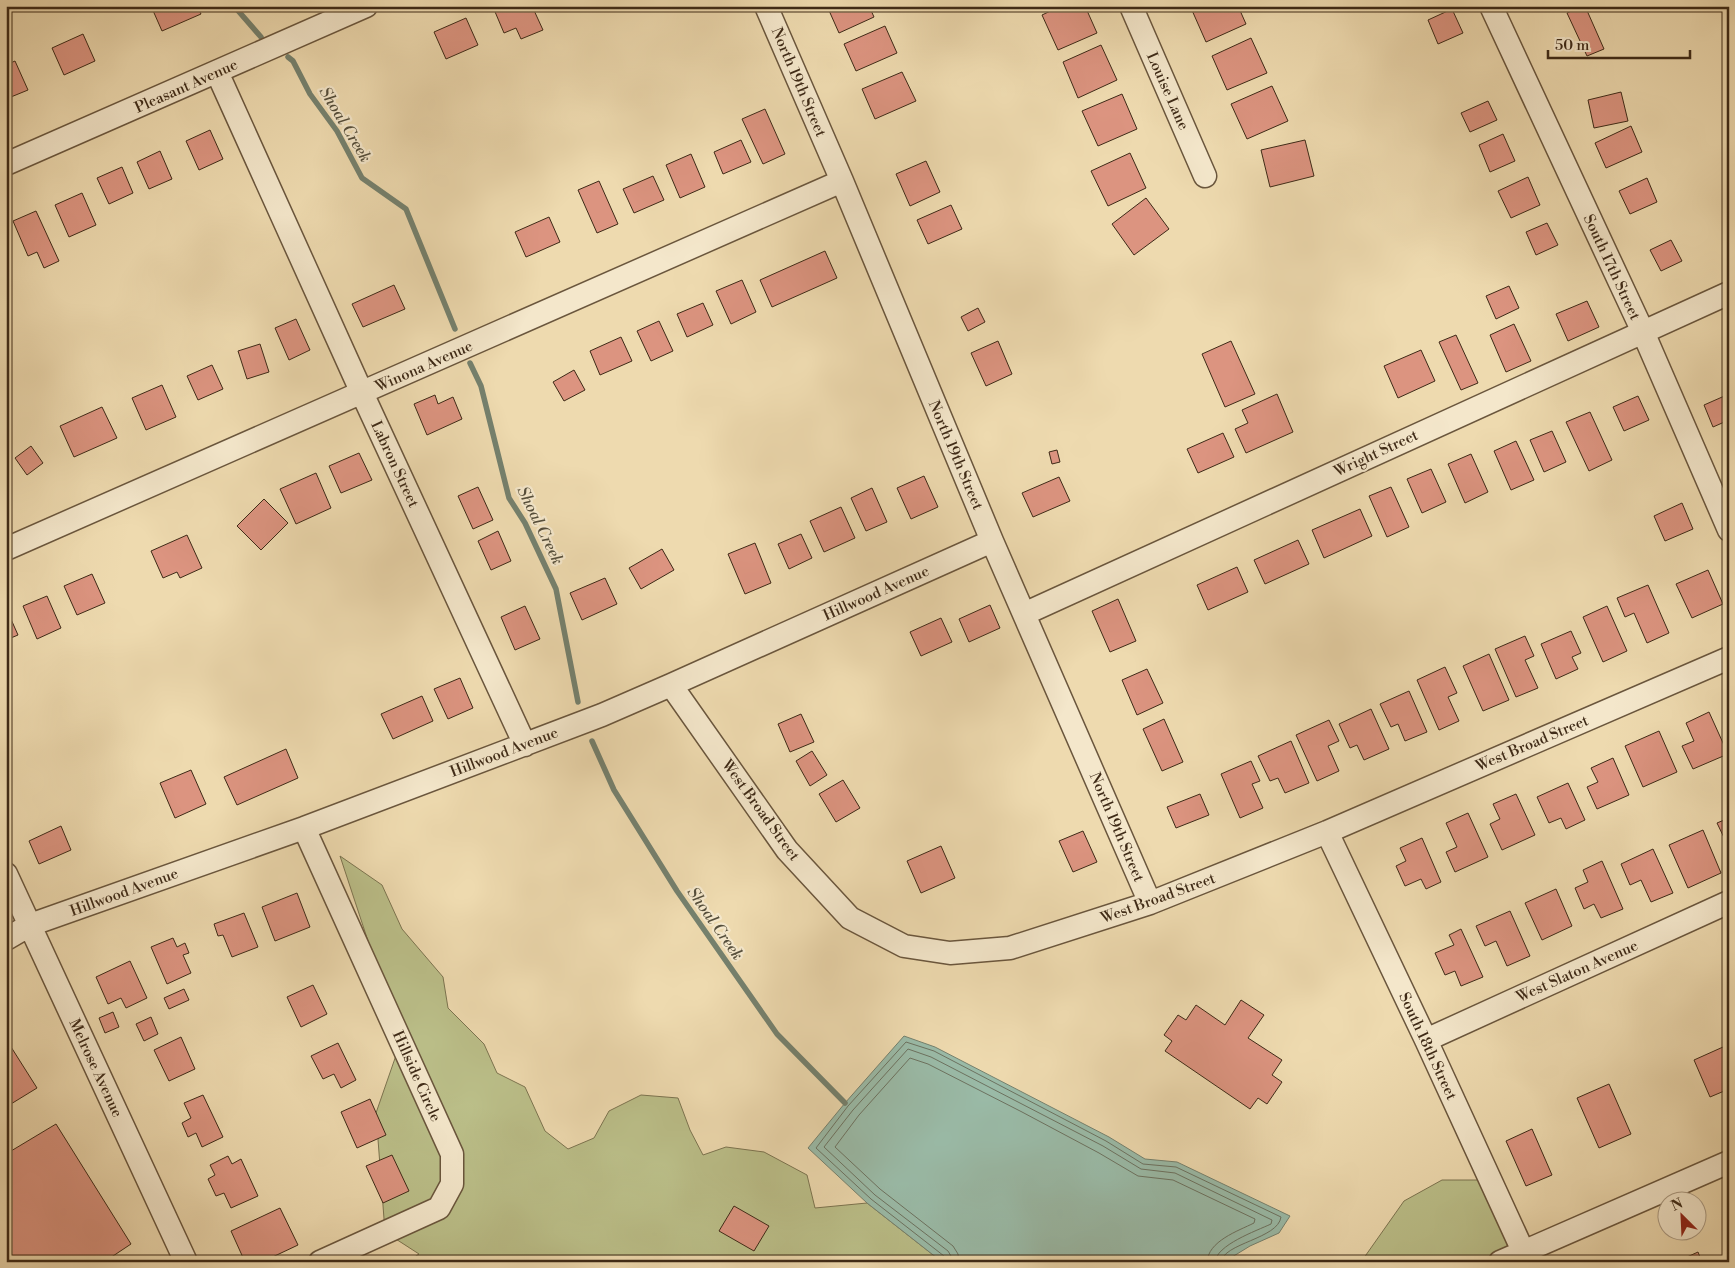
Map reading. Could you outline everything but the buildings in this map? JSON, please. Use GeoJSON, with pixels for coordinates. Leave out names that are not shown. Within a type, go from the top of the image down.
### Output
{"type":"FeatureCollection","features":[{"type":"Feature","properties":{"kind":"street","name":"Pleasant Avenue"},"geometry":{"type":"LineString","coordinates":[[6,164],[366,6]]}},
{"type":"Feature","properties":{"kind":"street","name":"North 19th Street"},"geometry":{"type":"LineString","coordinates":[[766,6],[842,181],[992,541],[1150,903]]}},
{"type":"Feature","properties":{"kind":"street","name":"Louise Lane"},"geometry":{"type":"LineString","coordinates":[[1131,6],[1205,176]]}},
{"type":"Feature","properties":{"kind":"street","name":"South 17th Street"},"geometry":{"type":"LineString","coordinates":[[1491,6],[1642,332],[1729,530]]}},
{"type":"Feature","properties":{"kind":"street","name":"Labron Street"},"geometry":{"type":"LineString","coordinates":[[217,72],[362,393],[525,744]]}},
{"type":"Feature","properties":{"kind":"street","name":"Winona Avenue"},"geometry":{"type":"LineString","coordinates":[[6,549],[842,181]]}},
{"type":"Feature","properties":{"kind":"street","name":"Wright Street"},"geometry":{"type":"LineString","coordinates":[[1024,614],[1729,293]]}},
{"type":"Feature","properties":{"kind":"street","name":"Hillwood Avenue"},"geometry":{"type":"LineString","coordinates":[[6,939],[30,925],[304,828],[525,744],[671,685],[992,541]]}},
{"type":"Feature","properties":{"kind":"street","name":"West Broad Street"},"geometry":{"type":"LineString","coordinates":[[671,685],[787,850],[850,918],[904,946],[950,953],[1010,948],[1150,903],[1327,832],[1729,658]]}},
{"type":"Feature","properties":{"kind":"street","name":"Hillside Circle"},"geometry":{"type":"LineString","coordinates":[[304,828],[452,1154],[452,1184],[439,1208],[320,1262]]}},
{"type":"Feature","properties":{"kind":"street","name":"South 18th Street"},"geometry":{"type":"LineString","coordinates":[[1327,832],[1426,1040],[1525,1257]]}},
{"type":"Feature","properties":{"kind":"street","name":"Melrose Avenue"},"geometry":{"type":"LineString","coordinates":[[6,874],[186,1262]]}},
{"type":"Feature","properties":{"kind":"street","name":"West Slaton Avenue"},"geometry":{"type":"LineString","coordinates":[[1426,1040],[1729,902]]}},
{"type":"Feature","properties":{"kind":"street"},"geometry":{"type":"LineString","coordinates":[[1500,1262],[1525,1257],[1729,1162]]}},
{"type":"Feature","properties":{"kind":"green space"},"geometry":{"type":"Polygon","coordinates":[[[340,856],[382,885],[402,929],[443,977],[448,1008],[484,1044],[497,1073],[525,1087],[545,1131],[568,1149],[594,1138],[609,1111],[641,1095],[678,1098],[690,1130],[703,1155],[726,1147],[764,1152],[807,1175],[815,1208],[867,1203],[937,1258],[946,1262],[407,1262],[419,1254],[385,1232],[376,1113],[401,1041],[340,856]]]}},
{"type":"Feature","properties":{"kind":"green space"},"geometry":{"type":"Polygon","coordinates":[[[1442,1180],[1489,1180],[1523,1252],[1500,1262],[1361,1262],[1404,1201],[1442,1180]]]}},
{"type":"Feature","properties":{"kind":"water"},"geometry":{"type":"Polygon","coordinates":[[[904,1036],[935,1047],[1109,1137],[1145,1159],[1177,1162],[1290,1216],[1279,1233],[1250,1246],[1224,1262],[946,1262],[937,1258],[867,1203],[808,1148],[904,1036]]]}},
{"type":"Feature","properties":{"kind":"waterway","name":"Shoal Creek"},"geometry":{"type":"LineString","coordinates":[[234,6],[261,37]]}},
{"type":"Feature","properties":{"kind":"waterway","name":"Shoal Creek"},"geometry":{"type":"LineString","coordinates":[[288,57],[293,61],[310,94],[337,131],[362,178],[406,209],[455,329]]}},
{"type":"Feature","properties":{"kind":"waterway","name":"Shoal Creek"},"geometry":{"type":"LineString","coordinates":[[470,363],[481,386],[509,498],[525,523],[556,589],[578,702]]}},
{"type":"Feature","properties":{"kind":"waterway","name":"Shoal Creek"},"geometry":{"type":"LineString","coordinates":[[592,741],[614,790],[677,891],[777,1034],[845,1103]]}}]}
